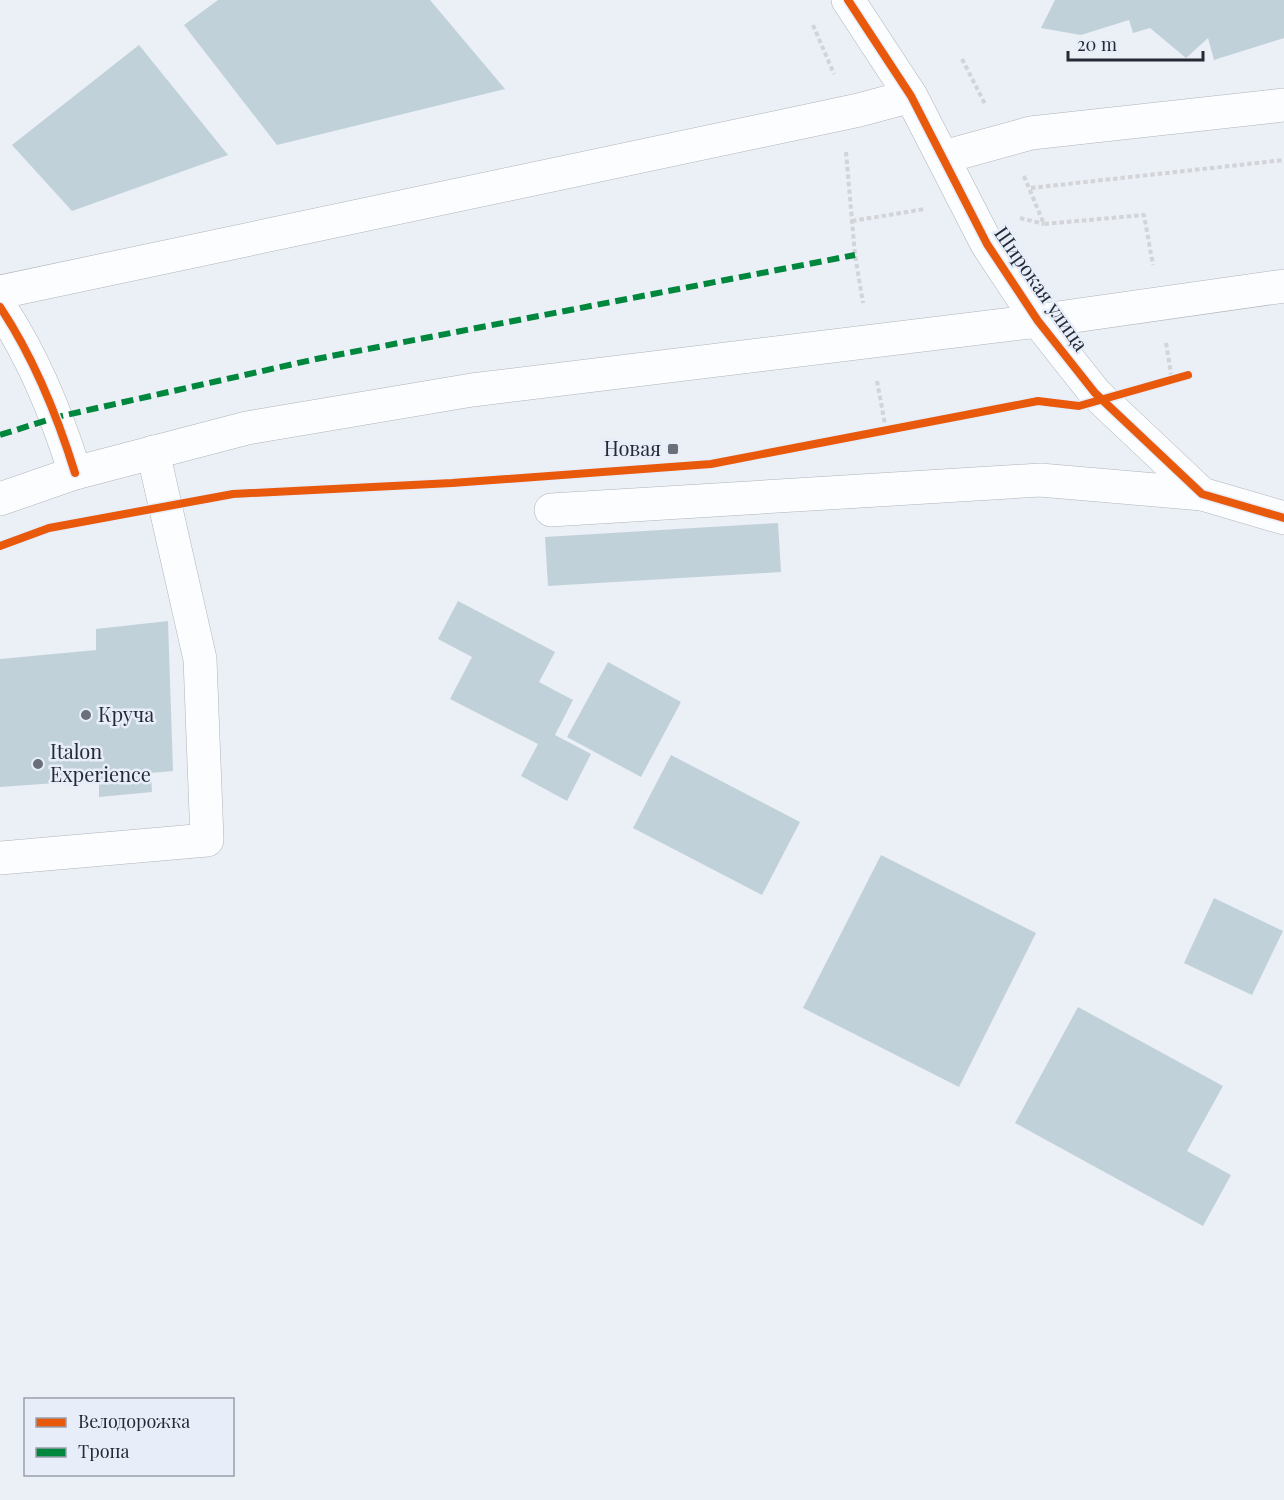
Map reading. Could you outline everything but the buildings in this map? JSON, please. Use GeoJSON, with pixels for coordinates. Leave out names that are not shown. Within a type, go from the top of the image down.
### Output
{"type":"FeatureCollection","features":[{"type":"Feature","properties":{"kind":"main road","name":"Широкая улица"},"geometry":{"type":"LineString","coordinates":[[848,0],[911,96],[987,244],[1038,321],[1095,393],[1202,494],[1284,518]]}},
{"type":"Feature","properties":{"kind":"main road"},"geometry":{"type":"LineString","coordinates":[[0,292],[842,114],[911,96]]}},
{"type":"Feature","properties":{"kind":"main road"},"geometry":{"type":"LineString","coordinates":[[944,157],[1031,133],[1284,105]]}},
{"type":"Feature","properties":{"kind":"main road"},"geometry":{"type":"LineString","coordinates":[[0,499],[75,473],[247,428],[472,390],[1038,321],[1284,286]]}},
{"type":"Feature","properties":{"kind":"main road"},"geometry":{"type":"LineString","coordinates":[[0,307],[15,330],[57,417],[75,473]]}},
{"type":"Feature","properties":{"kind":"main road"},"geometry":{"type":"LineString","coordinates":[[0,858],[207,840],[200,659],[153,453]]}},
{"type":"Feature","properties":{"kind":"main road"},"geometry":{"type":"LineString","coordinates":[[551,510],[1040,480],[1202,494]]}},
{"type":"Feature","properties":{"kind":"path"},"geometry":{"type":"LineString","coordinates":[[1031,188],[1284,160]]}},
{"type":"Feature","properties":{"kind":"path"},"geometry":{"type":"LineString","coordinates":[[852,221],[965,202]]}},
{"type":"Feature","properties":{"kind":"marked path"},"geometry":{"type":"LineString","coordinates":[[0,435],[57,417],[316,359],[855,255]]}},
{"type":"Feature","properties":{"kind":"cycle path"},"geometry":{"type":"LineString","coordinates":[[848,0],[911,96],[987,244],[1038,321],[1095,393],[1202,494],[1284,518]]}},
{"type":"Feature","properties":{"kind":"cycle path"},"geometry":{"type":"LineString","coordinates":[[0,307],[24,346],[44,387],[75,473]]}},
{"type":"Feature","properties":{"kind":"cycle path"},"geometry":{"type":"LineString","coordinates":[[0,546],[49,528],[233,494],[452,483],[711,464],[1038,401],[1079,406],[1188,375]]}},
{"type":"Feature","properties":{"kind":"place","name":"Новая"},"geometry":{"type":"Point","coordinates":[673,449]}},
{"type":"Feature","properties":{"kind":"place","name":"Круча"},"geometry":{"type":"Point","coordinates":[86,715]}},
{"type":"Feature","properties":{"kind":"place","name":"Italon Experience"},"geometry":{"type":"Point","coordinates":[38,764]}}]}
